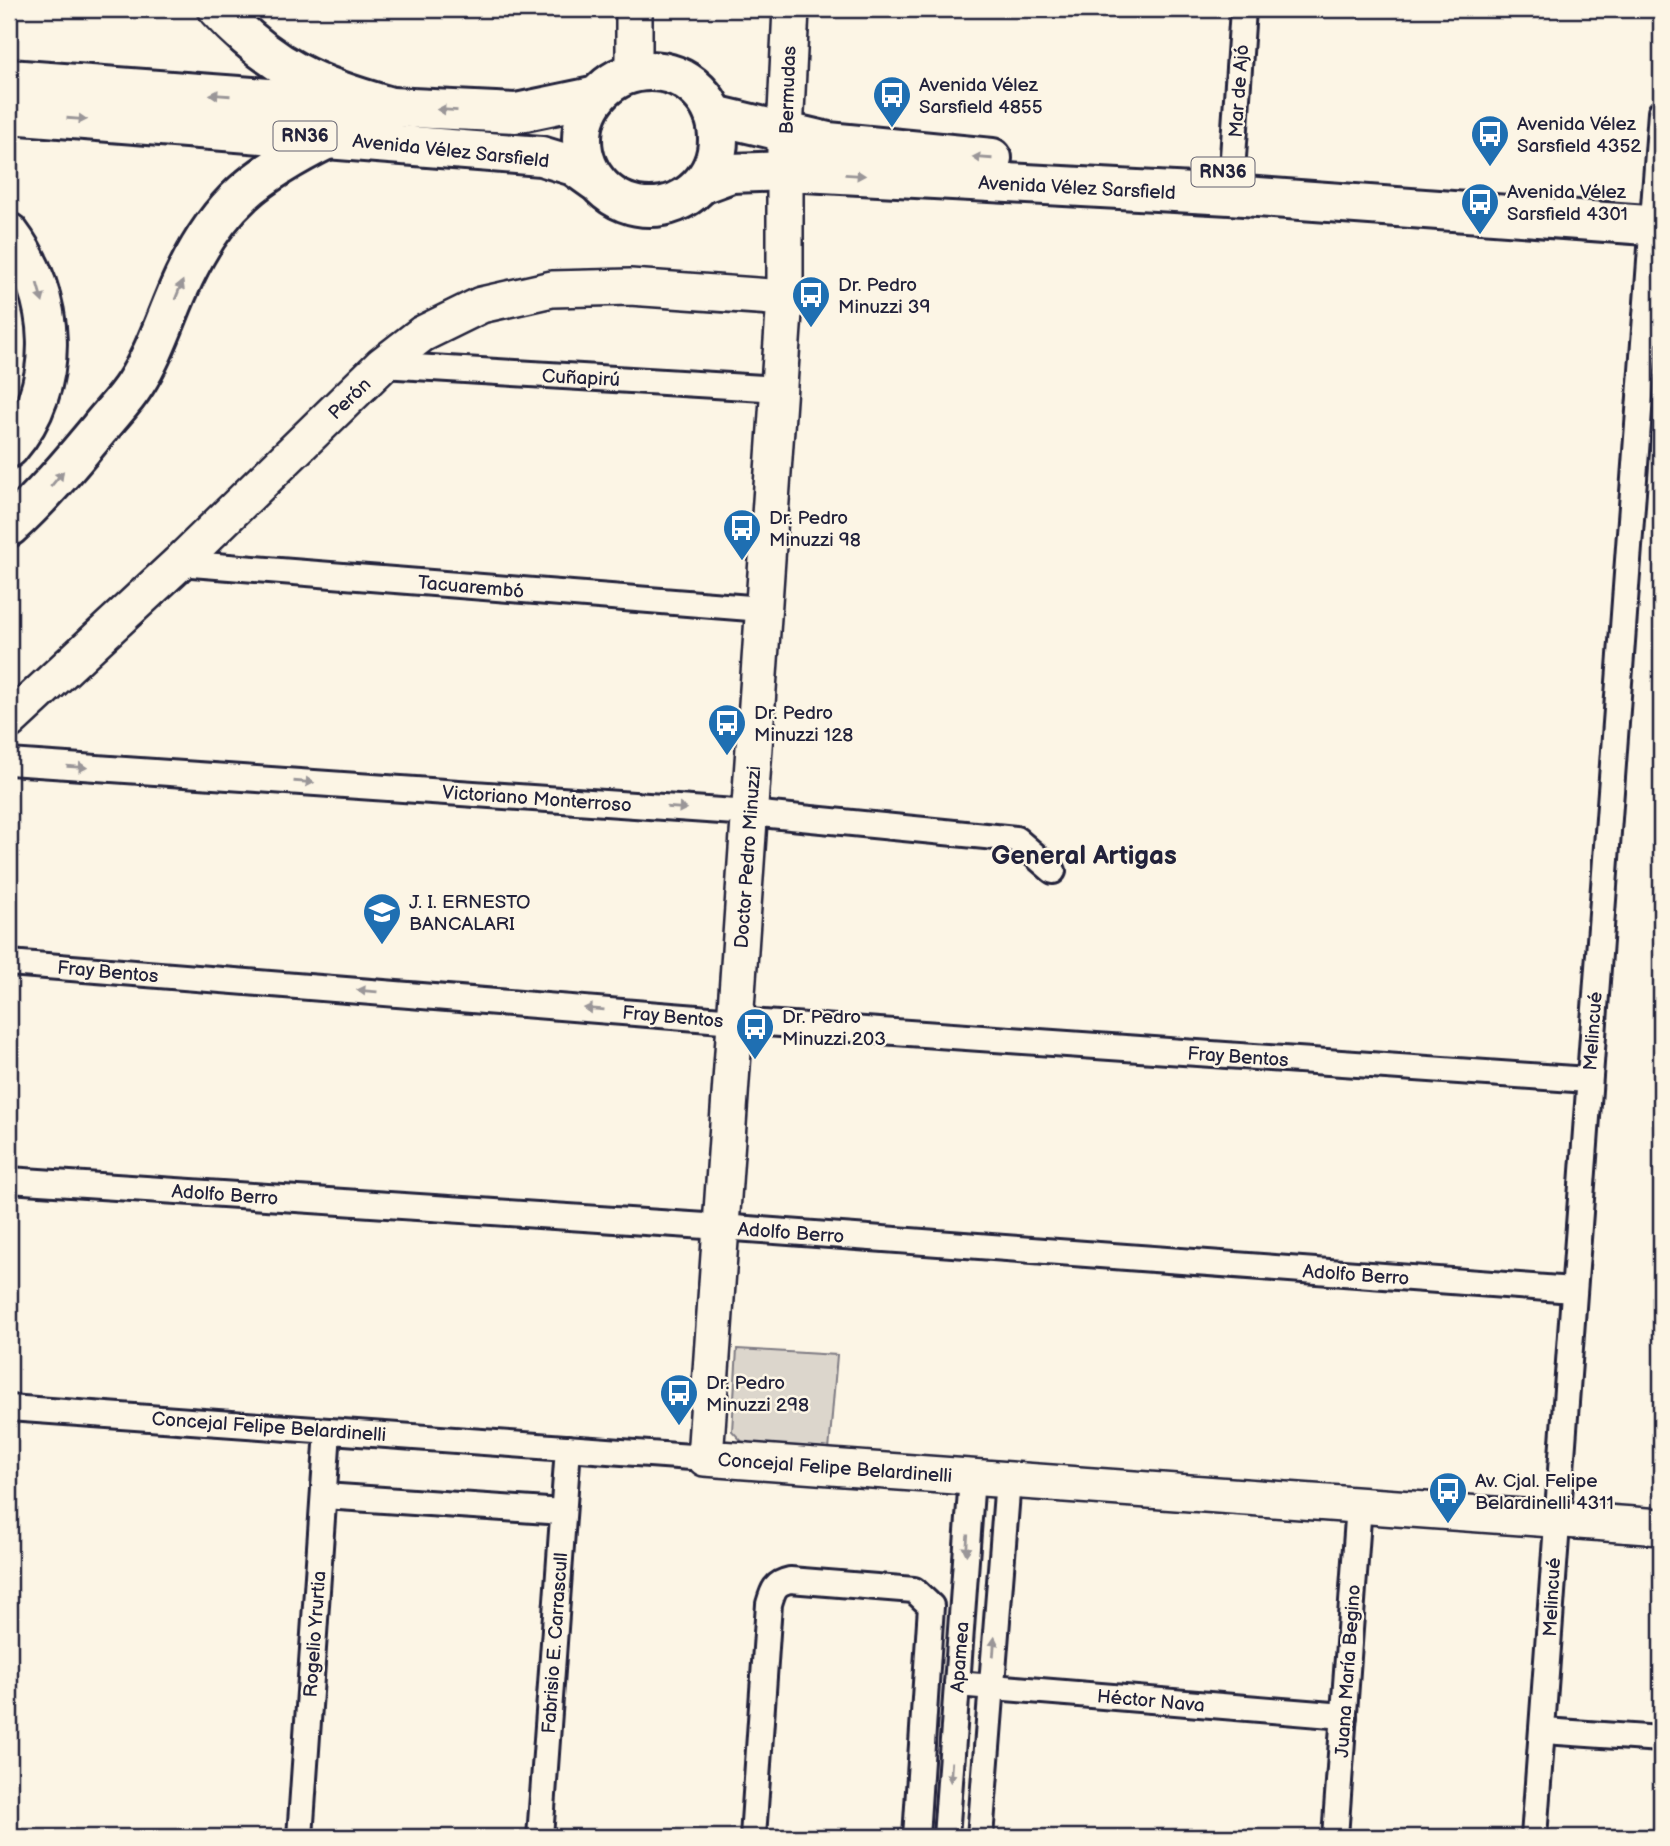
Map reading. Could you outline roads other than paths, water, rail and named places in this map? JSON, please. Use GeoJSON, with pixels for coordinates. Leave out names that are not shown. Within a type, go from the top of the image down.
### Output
{"type":"FeatureCollection","features":[{"type":"Feature","properties":{"kind":"main road"},"geometry":{"type":"LineString","coordinates":[[218,9],[242,36],[286,70],[338,92],[391,107]]}},
{"type":"Feature","properties":{"kind":"main road"},"geometry":{"type":"LineString","coordinates":[[634,9],[634,72],[661,71],[678,76],[706,99],[714,115],[718,150],[704,183]]}},
{"type":"Feature","properties":{"kind":"main road","name":"Bermudas"},"geometry":{"type":"LineString","coordinates":[[786,171],[785,133],[791,9]]}},
{"type":"Feature","properties":{"kind":"main road","name":"RN36"},"geometry":{"type":"LineString","coordinates":[[597,96],[609,84],[634,72]]}},
{"type":"Feature","properties":{"kind":"main road","name":"Avenida Vélez Sarsfield"},"geometry":{"type":"LineString","coordinates":[[9,79],[391,107],[516,113],[597,96]]}},
{"type":"Feature","properties":{"kind":"main road"},"geometry":{"type":"LineString","coordinates":[[595,180],[584,156],[582,129],[597,96]]}},
{"type":"Feature","properties":{"kind":"main road","name":"Avenida Vélez Sarsfield"},"geometry":{"type":"LineString","coordinates":[[9,114],[541,156],[574,166],[595,180]]}},
{"type":"Feature","properties":{"kind":"main road","name":"Avenida Vélez Sarsfield"},"geometry":{"type":"LineString","coordinates":[[714,115],[828,142],[976,157],[1232,173],[1657,214]]}},
{"type":"Feature","properties":{"kind":"main road"},"geometry":{"type":"LineString","coordinates":[[9,527],[47,492],[134,387],[152,356],[184,278],[213,225],[244,188],[285,160],[330,138]]}},
{"type":"Feature","properties":{"kind":"main road","name":"Avenida Vélez Sarsfield"},"geometry":{"type":"LineString","coordinates":[[704,183],[731,173],[786,171],[1657,214]]}},
{"type":"Feature","properties":{"kind":"main road","name":"Doctor Pedro Minuzzi"},"geometry":{"type":"LineString","coordinates":[[705,1458],[785,298],[786,171]]}},
{"type":"Feature","properties":{"kind":"main road","name":"RN36"},"geometry":{"type":"LineString","coordinates":[[595,180],[608,193],[640,208],[675,204],[704,183]]}},
{"type":"Feature","properties":{"kind":"main road"},"geometry":{"type":"LineString","coordinates":[[9,233],[37,281],[45,310],[47,339],[39,395],[29,418],[9,448]]}},
{"type":"Feature","properties":{"kind":"main road","name":"Perón"},"geometry":{"type":"LineString","coordinates":[[9,721],[180,563],[382,365],[422,334],[481,305],[541,291],[630,287],[785,298]]}},
{"type":"Feature","properties":{"kind":"main road","name":"Concejal Felipe Belardinelli"},"geometry":{"type":"LineString","coordinates":[[705,1458],[1661,1527]]}},
{"type":"Feature","properties":{"kind":"street","name":"Mar de Ajó"},"geometry":{"type":"LineString","coordinates":[[1232,173],[1243,9]]}},
{"type":"Feature","properties":{"kind":"street","name":"Melincué"},"geometry":{"type":"LineString","coordinates":[[1534,1837],[1544,1731],[1556,1519],[1588,1080],[1657,214],[1661,112]]}},
{"type":"Feature","properties":{"kind":"street","name":"Cuñapirú"},"geometry":{"type":"LineString","coordinates":[[382,365],[779,389]]}},
{"type":"Feature","properties":{"kind":"street","name":"Tacuarembó"},"geometry":{"type":"LineString","coordinates":[[180,563],[763,609]]}},
{"type":"Feature","properties":{"kind":"street","name":"Victoriano Monterroso"},"geometry":{"type":"LineString","coordinates":[[9,762],[750,813],[1016,839],[1053,871]]}},
{"type":"Feature","properties":{"kind":"street","name":"Fray Bentos"},"geometry":{"type":"LineString","coordinates":[[9,963],[735,1021],[1588,1080]]}},
{"type":"Feature","properties":{"kind":"street","name":"Adolfo Berro"},"geometry":{"type":"LineString","coordinates":[[9,1180],[721,1227],[1573,1290]]}},
{"type":"Feature","properties":{"kind":"street","name":"Concejal Felipe Belardinelli"},"geometry":{"type":"LineString","coordinates":[[9,1408],[705,1458]]}},
{"type":"Feature","properties":{"kind":"street","name":"Rogelio Yrurtia"},"geometry":{"type":"LineString","coordinates":[[300,1837],[328,1430]]}},
{"type":"Feature","properties":{"kind":"street","name":"Fabrisio E. Carrascull"},"geometry":{"type":"LineString","coordinates":[[540,1837],[568,1448]]}},
{"type":"Feature","properties":{"kind":"street","name":"Apamea"},"geometry":{"type":"LineString","coordinates":[[946,1837],[972,1476]]}},
{"type":"Feature","properties":{"kind":"street","name":"Apamea"},"geometry":{"type":"LineString","coordinates":[[980,1837],[1008,1480]]}},
{"type":"Feature","properties":{"kind":"street"},"geometry":{"type":"LineString","coordinates":[[324,1496],[563,1512]]}},
{"type":"Feature","properties":{"kind":"street","name":"Juana María Begino"},"geometry":{"type":"LineString","coordinates":[[1335,1837],[1359,1505]]}},
{"type":"Feature","properties":{"kind":"street"},"geometry":{"type":"LineString","coordinates":[[753,1837],[769,1604],[774,1588],[780,1582],[790,1580],[914,1590],[931,1606],[916,1837]]}},
{"type":"Feature","properties":{"kind":"street","name":"Héctor Nava"},"geometry":{"type":"LineString","coordinates":[[957,1684],[1344,1716]]}},
{"type":"Feature","properties":{"kind":"street"},"geometry":{"type":"LineString","coordinates":[[1544,1731],[1661,1739]]}},
{"type":"Feature","properties":{"kind":"place","name":"Avenida Vélez Sarsfield 4855"},"geometry":{"type":"Point","coordinates":[892,129]}},
{"type":"Feature","properties":{"kind":"place","name":"Avenida Vélez Sarsfield 4352"},"geometry":{"type":"Point","coordinates":[1490,168]}},
{"type":"Feature","properties":{"kind":"place","name":"Avenida Vélez Sarsfield 4301"},"geometry":{"type":"Point","coordinates":[1480,236]}},
{"type":"Feature","properties":{"kind":"place","name":"Dr. Pedro Minuzzi 39"},"geometry":{"type":"Point","coordinates":[811,329]}},
{"type":"Feature","properties":{"kind":"place","name":"Dr. Pedro Minuzzi 98"},"geometry":{"type":"Point","coordinates":[742,562]}},
{"type":"Feature","properties":{"kind":"place","name":"Dr. Pedro Minuzzi 128"},"geometry":{"type":"Point","coordinates":[727,757]}},
{"type":"Feature","properties":{"kind":"place","name":"J. I. ERNESTO BANCALARI"},"geometry":{"type":"Point","coordinates":[382,946]}},
{"type":"Feature","properties":{"kind":"place","name":"Dr. Pedro Minuzzi 203"},"geometry":{"type":"Point","coordinates":[755,1061]}},
{"type":"Feature","properties":{"kind":"place","name":"Dr. Pedro Minuzzi 298"},"geometry":{"type":"Point","coordinates":[679,1427]}},
{"type":"Feature","properties":{"kind":"place","name":"Av. Cjal. Felipe Belardinelli 4311"},"geometry":{"type":"Point","coordinates":[1448,1525]}},
{"type":"Feature","properties":{"kind":"district","name":"General Artigas"},"geometry":{"type":"Point","coordinates":[1084,855]}}]}
